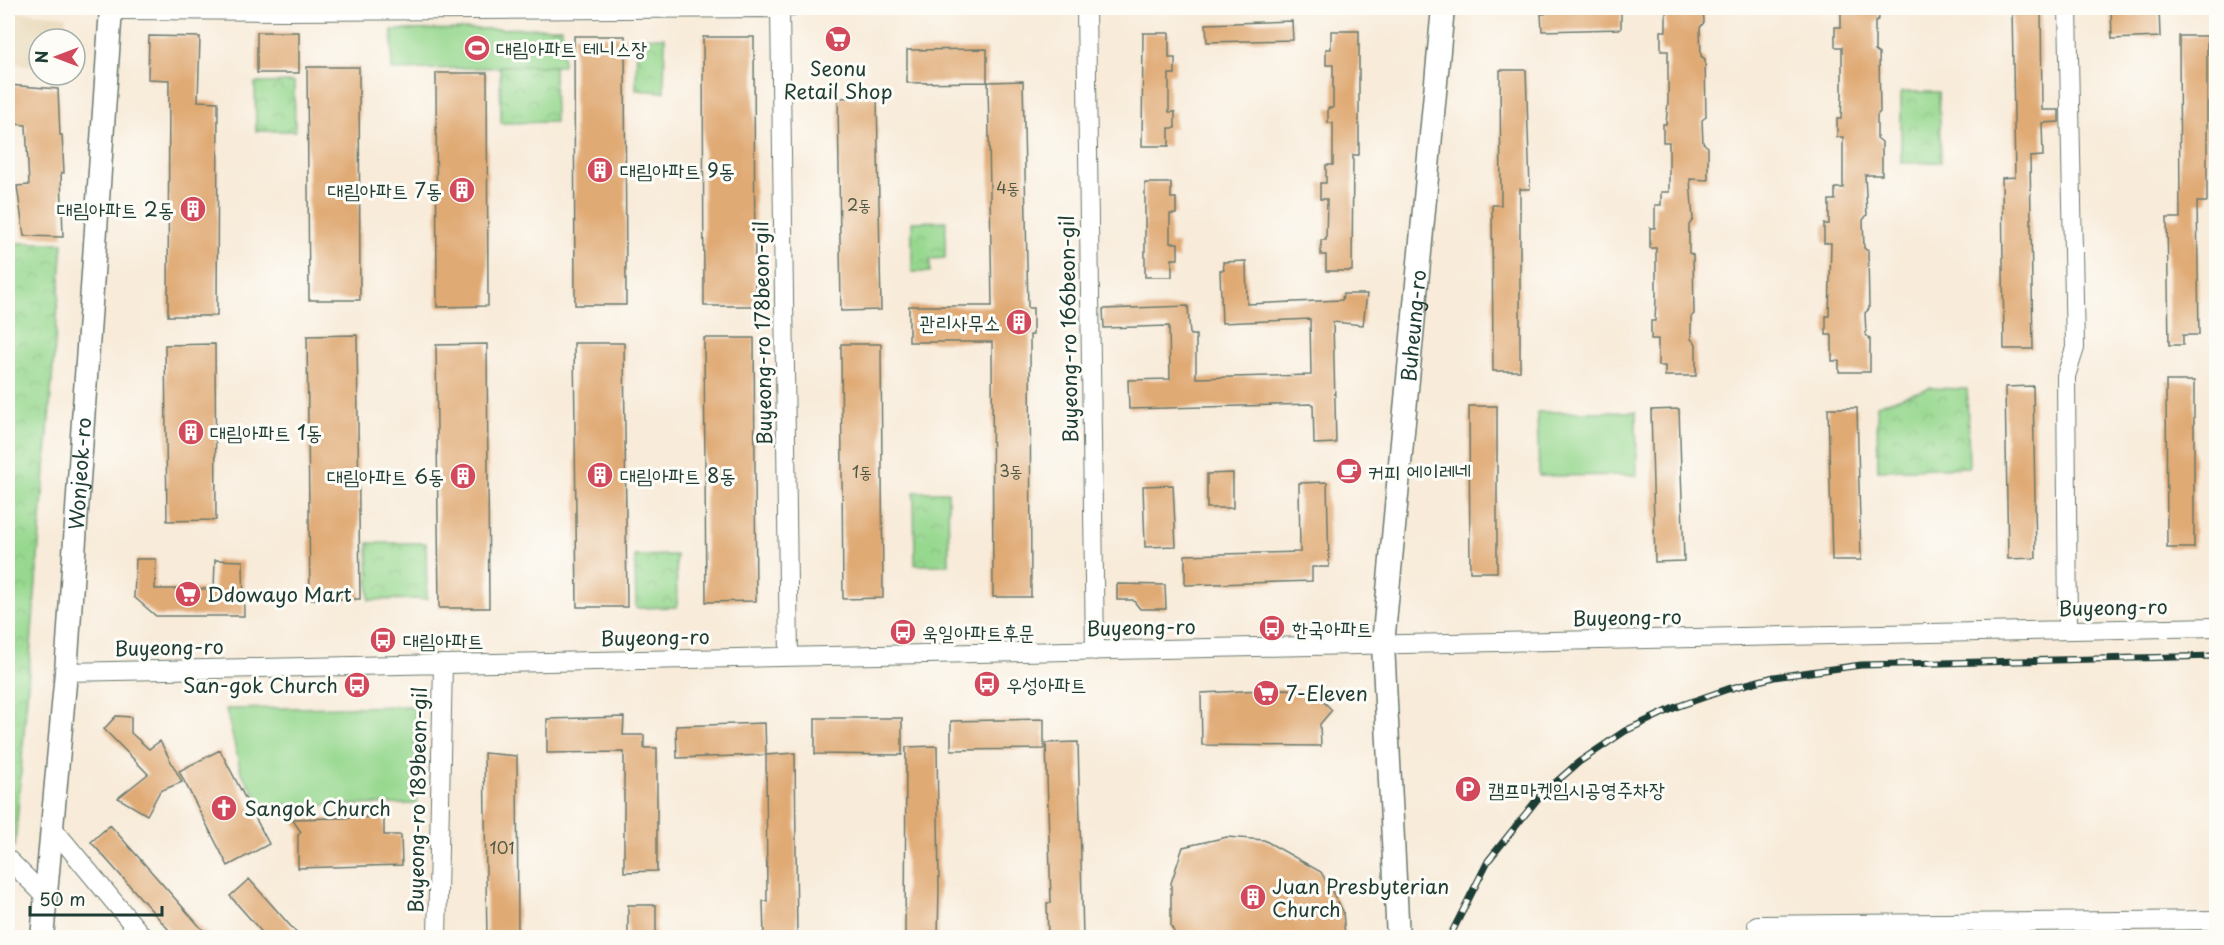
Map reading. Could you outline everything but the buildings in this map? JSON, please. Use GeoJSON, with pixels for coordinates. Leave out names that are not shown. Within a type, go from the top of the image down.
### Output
{"type":"FeatureCollection","features":[{"type":"Feature","properties":{"kind":"main road","name":"Buheung-ro"},"geometry":{"type":"LineString","coordinates":[[1398,938],[1383,644],[1443,8]]}},
{"type":"Feature","properties":{"kind":"main road","name":"Wonjeok-ro"},"geometry":{"type":"LineString","coordinates":[[42,938],[66,672],[111,9]]}},
{"type":"Feature","properties":{"kind":"street","name":"Buyeong-ro 178beon-gil"},"geometry":{"type":"LineString","coordinates":[[780,8],[789,657]]}},
{"type":"Feature","properties":{"kind":"street"},"geometry":{"type":"LineString","coordinates":[[111,9],[288,11],[789,8]]}},
{"type":"Feature","properties":{"kind":"street","name":"Buyeong-ro 166beon-gil"},"geometry":{"type":"LineString","coordinates":[[1086,8],[1095,651]]}},
{"type":"Feature","properties":{"kind":"street"},"geometry":{"type":"LineString","coordinates":[[2068,8],[2075,348],[2066,376],[2068,630]]}},
{"type":"Feature","properties":{"kind":"street","name":"Buyeong-ro"},"geometry":{"type":"LineString","coordinates":[[66,672],[2217,627]]}},
{"type":"Feature","properties":{"kind":"street","name":"Buyeong-ro 189beon-gil"},"geometry":{"type":"LineString","coordinates":[[437,938],[443,664]]}},
{"type":"Feature","properties":{"kind":"street"},"geometry":{"type":"LineString","coordinates":[[51,826],[144,938]]}},
{"type":"Feature","properties":{"kind":"street"},"geometry":{"type":"LineString","coordinates":[[8,859],[45,896]]}},
{"type":"Feature","properties":{"kind":"street"},"geometry":{"type":"LineString","coordinates":[[1757,924],[2217,920]]}},
{"type":"Feature","properties":{"kind":"shaded area"},"geometry":{"type":"Polygon","coordinates":[[[8,11],[66,16],[66,27],[27,27],[27,65],[8,63],[8,11]]]}},
{"type":"Feature","properties":{"kind":"green space","name":"대림아파트 테니스장"},"geometry":{"type":"Polygon","coordinates":[[[562,28],[563,66],[392,70],[392,30],[562,28]]]}},
{"type":"Feature","properties":{"kind":"green space"},"geometry":{"type":"Polygon","coordinates":[[[665,37],[664,92],[636,90],[637,38],[665,37]]]}},
{"type":"Feature","properties":{"kind":"green space"},"geometry":{"type":"Polygon","coordinates":[[[500,66],[554,66],[555,122],[501,123],[500,66]]]}},
{"type":"Feature","properties":{"kind":"green space"},"geometry":{"type":"Polygon","coordinates":[[[294,82],[295,131],[256,131],[255,83],[294,82]]]}},
{"type":"Feature","properties":{"kind":"green space"},"geometry":{"type":"Polygon","coordinates":[[[1901,92],[1939,92],[1941,162],[1901,163],[1901,92]]]}},
{"type":"Feature","properties":{"kind":"green space"},"geometry":{"type":"Polygon","coordinates":[[[946,221],[945,258],[930,259],[930,272],[912,272],[912,222],[946,221]]]}},
{"type":"Feature","properties":{"kind":"green space"},"geometry":{"type":"Polygon","coordinates":[[[8,243],[63,243],[15,846],[8,838],[8,243]]]}},
{"type":"Feature","properties":{"kind":"green space"},"geometry":{"type":"Polygon","coordinates":[[[1929,388],[1967,389],[1969,467],[1878,470],[1877,405],[1929,388]]]}},
{"type":"Feature","properties":{"kind":"green space"},"geometry":{"type":"Polygon","coordinates":[[[1537,412],[1636,412],[1637,475],[1539,476],[1537,412]]]}},
{"type":"Feature","properties":{"kind":"green space"},"geometry":{"type":"Polygon","coordinates":[[[914,492],[948,492],[949,565],[915,565],[914,492]]]}},
{"type":"Feature","properties":{"kind":"green space"},"geometry":{"type":"Polygon","coordinates":[[[368,543],[426,543],[427,599],[369,600],[368,543]]]}},
{"type":"Feature","properties":{"kind":"green space"},"geometry":{"type":"Polygon","coordinates":[[[676,555],[677,607],[636,608],[635,556],[676,555]]]}},
{"type":"Feature","properties":{"kind":"green space"},"geometry":{"type":"Polygon","coordinates":[[[414,706],[417,804],[263,806],[241,772],[226,709],[414,706]]]}},
{"type":"Feature","properties":{"kind":"railway"},"geometry":{"type":"LineString","coordinates":[[1449,938],[1488,861],[1539,797],[1579,762],[1625,731],[1676,707],[1728,689],[1774,677],[1861,665],[2216,656]]}},
{"type":"Feature","properties":{"kind":"place","name":"Seonu Retail Shop"},"geometry":{"type":"Point","coordinates":[838,39]}},
{"type":"Feature","properties":{"kind":"place","name":"대림아파트 테니스장"},"geometry":{"type":"Point","coordinates":[477,48]}},
{"type":"Feature","properties":{"kind":"place","name":"대림아파트 9동"},"geometry":{"type":"Point","coordinates":[600,170]}},
{"type":"Feature","properties":{"kind":"place","name":"대림아파트 7동"},"geometry":{"type":"Point","coordinates":[462,190]}},
{"type":"Feature","properties":{"kind":"place","name":"대림아파트 2동"},"geometry":{"type":"Point","coordinates":[193,209]}},
{"type":"Feature","properties":{"kind":"place","name":"관리사무소"},"geometry":{"type":"Point","coordinates":[1019,322]}},
{"type":"Feature","properties":{"kind":"place","name":"대림아파트 1동"},"geometry":{"type":"Point","coordinates":[191,432]}},
{"type":"Feature","properties":{"kind":"place","name":"커피 에이레네"},"geometry":{"type":"Point","coordinates":[1349,471]}},
{"type":"Feature","properties":{"kind":"place","name":"대림아파트 8동"},"geometry":{"type":"Point","coordinates":[600,475]}},
{"type":"Feature","properties":{"kind":"place","name":"대림아파트 6동"},"geometry":{"type":"Point","coordinates":[463,476]}},
{"type":"Feature","properties":{"kind":"place","name":"Ddowayo Mart"},"geometry":{"type":"Point","coordinates":[188,594]}},
{"type":"Feature","properties":{"kind":"place","name":"한국아파트"},"geometry":{"type":"Point","coordinates":[1272,628]}},
{"type":"Feature","properties":{"kind":"place","name":"욱일아파트후문"},"geometry":{"type":"Point","coordinates":[903,632]}},
{"type":"Feature","properties":{"kind":"place","name":"대림아파트"},"geometry":{"type":"Point","coordinates":[383,640]}},
{"type":"Feature","properties":{"kind":"place","name":"우성아파트"},"geometry":{"type":"Point","coordinates":[987,684]}},
{"type":"Feature","properties":{"kind":"place","name":"San-gok Church"},"geometry":{"type":"Point","coordinates":[357,685]}},
{"type":"Feature","properties":{"kind":"place","name":"7-Eleven"},"geometry":{"type":"Point","coordinates":[1266,693]}},
{"type":"Feature","properties":{"kind":"place","name":"캠프마켓임시공영주차장"},"geometry":{"type":"Point","coordinates":[1468,789]}},
{"type":"Feature","properties":{"kind":"place","name":"Sangok Church"},"geometry":{"type":"Point","coordinates":[224,808]}},
{"type":"Feature","properties":{"kind":"place","name":"Juan Presbyterian Church"},"geometry":{"type":"Point","coordinates":[1253,897]}}]}
